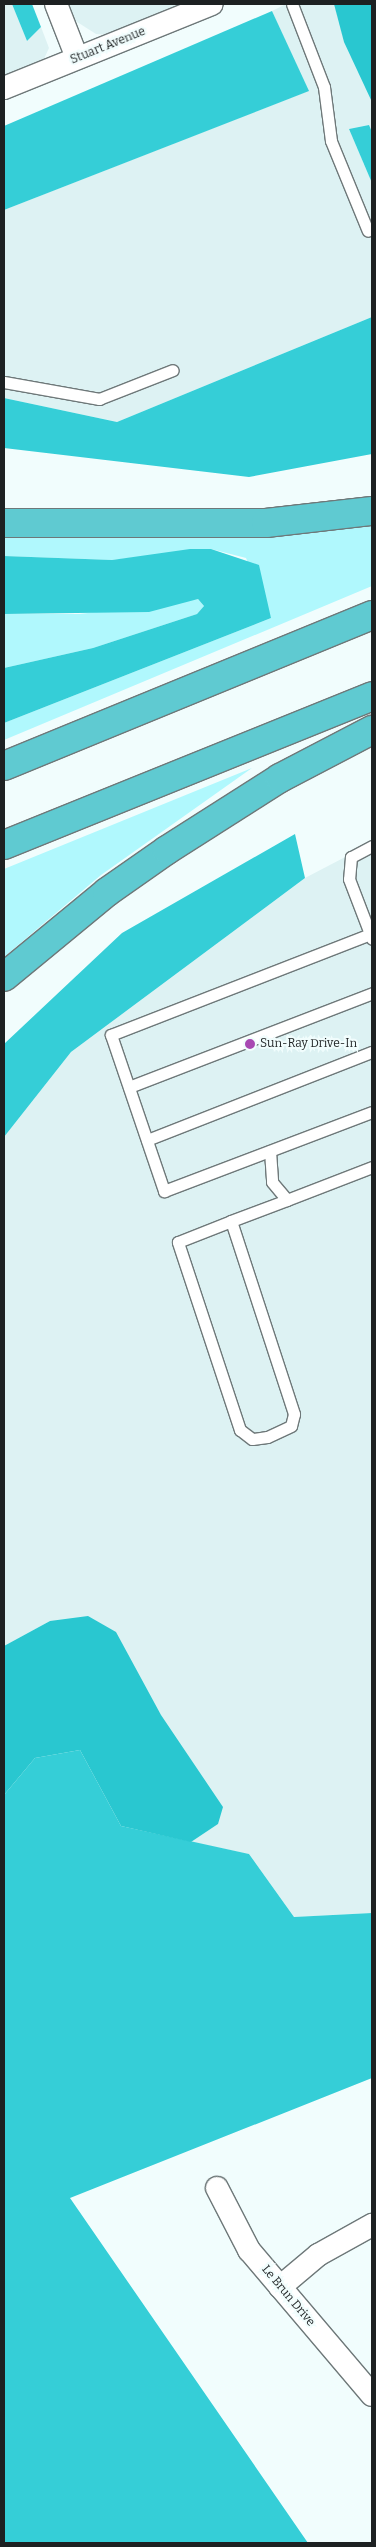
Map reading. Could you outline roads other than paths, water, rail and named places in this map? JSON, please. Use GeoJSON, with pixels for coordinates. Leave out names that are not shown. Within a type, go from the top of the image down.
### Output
{"type":"FeatureCollection","features":[{"type":"Feature","properties":{"kind":"highway"},"geometry":{"type":"LineString","coordinates":[[4,524],[65,526],[266,523],[372,511]]}},
{"type":"Feature","properties":{"kind":"highway"},"geometry":{"type":"LineString","coordinates":[[4,516],[65,526]]}},
{"type":"Feature","properties":{"kind":"highway"},"geometry":{"type":"LineString","coordinates":[[4,766],[372,615]]}},
{"type":"Feature","properties":{"kind":"highway"},"geometry":{"type":"LineString","coordinates":[[4,845],[372,696]]}},
{"type":"Feature","properties":{"kind":"highway"},"geometry":{"type":"LineString","coordinates":[[4,977],[107,892],[167,850],[280,778],[372,730]]}},
{"type":"Feature","properties":{"kind":"street","name":"Stuart Avenue"},"geometry":{"type":"LineString","coordinates":[[4,88],[212,4]]}},
{"type":"Feature","properties":{"kind":"street"},"geometry":{"type":"LineString","coordinates":[[59,5],[77,58]]}},
{"type":"Feature","properties":{"kind":"street","name":"Le Brun Drive"},"geometry":{"type":"LineString","coordinates":[[218,2188],[249,2250],[372,2395]]}},
{"type":"Feature","properties":{"kind":"street"},"geometry":{"type":"LineString","coordinates":[[280,2287],[318,2255],[372,2225]]}},
{"type":"Feature","properties":{"kind":"lane"},"geometry":{"type":"LineString","coordinates":[[292,4],[324,87],[331,141],[368,231]]}},
{"type":"Feature","properties":{"kind":"lane"},"geometry":{"type":"LineString","coordinates":[[4,382],[99,399],[173,370]]}},
{"type":"Feature","properties":{"kind":"lane"},"geometry":{"type":"LineString","coordinates":[[372,846],[351,856],[348,879],[371,937],[110,1035],[164,1191],[372,1112]]}},
{"type":"Feature","properties":{"kind":"lane"},"geometry":{"type":"LineString","coordinates":[[129,1087],[372,993]]}},
{"type":"Feature","properties":{"kind":"lane"},"geometry":{"type":"LineString","coordinates":[[147,1140],[372,1052]]}},
{"type":"Feature","properties":{"kind":"lane"},"geometry":{"type":"LineString","coordinates":[[270,1151],[272,1182],[287,1200]]}},
{"type":"Feature","properties":{"kind":"lane"},"geometry":{"type":"LineString","coordinates":[[232,1221],[294,1414],[291,1426],[267,1437],[252,1439],[240,1430],[178,1242],[232,1221],[287,1200],[372,1167]]}},
{"type":"Feature","properties":{"kind":"place","name":"Sun-Ray Drive-In"},"geometry":{"type":"Point","coordinates":[250,1044]}}]}
